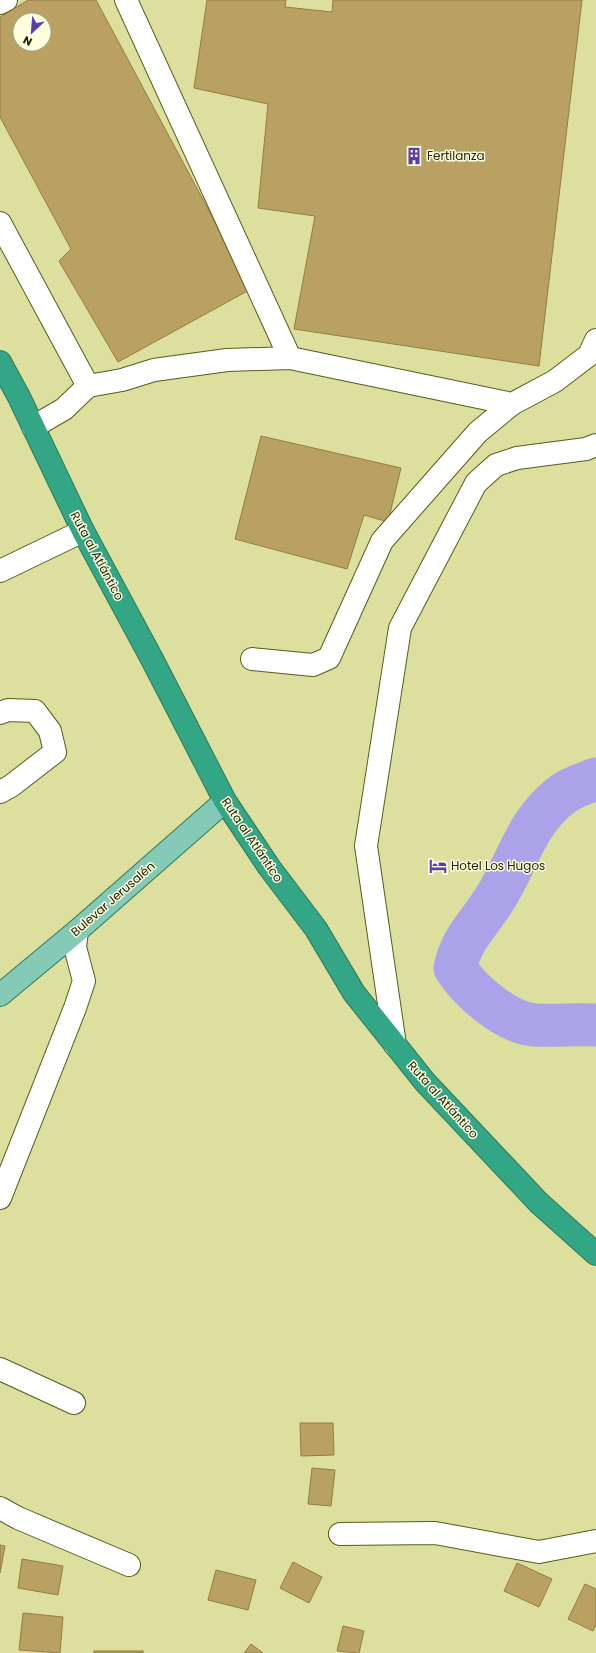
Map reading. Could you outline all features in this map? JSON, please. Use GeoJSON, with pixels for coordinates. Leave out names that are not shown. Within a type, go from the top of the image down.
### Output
{"type":"FeatureCollection","features":[{"type":"Feature","properties":{"kind":"highway","name":"Ruta al Atlántico"},"geometry":{"type":"LineString","coordinates":[[0,362],[83,531],[153,661],[225,801],[269,867],[316,930],[354,993],[425,1082],[539,1203],[596,1254]]}},
{"type":"Feature","properties":{"kind":"main road","name":"Bulevar Jerusalén"},"geometry":{"type":"LineString","coordinates":[[0,995],[77,931],[225,801]]}},
{"type":"Feature","properties":{"kind":"street"},"geometry":{"type":"LineString","coordinates":[[0,3],[6,0]]}},
{"type":"Feature","properties":{"kind":"street"},"geometry":{"type":"LineString","coordinates":[[126,0],[290,358]]}},
{"type":"Feature","properties":{"kind":"street"},"geometry":{"type":"LineString","coordinates":[[0,223],[88,386]]}},
{"type":"Feature","properties":{"kind":"street"},"geometry":{"type":"LineString","coordinates":[[252,659],[313,665],[329,658],[382,541],[478,432],[512,404],[555,381],[589,355],[596,340]]}},
{"type":"Feature","properties":{"kind":"street"},"geometry":{"type":"LineString","coordinates":[[33,427],[64,409],[88,386],[122,380],[154,370],[227,360],[290,358],[512,404]]}},
{"type":"Feature","properties":{"kind":"street"},"geometry":{"type":"LineString","coordinates":[[395,1045],[366,846],[400,628],[476,483],[496,466],[517,458],[586,449],[596,445]]}},
{"type":"Feature","properties":{"kind":"street"},"geometry":{"type":"LineString","coordinates":[[0,571],[83,531]]}},
{"type":"Feature","properties":{"kind":"street"},"geometry":{"type":"LineString","coordinates":[[0,713],[8,710],[35,711],[50,731],[55,752],[11,786],[0,792]]}},
{"type":"Feature","properties":{"kind":"street"},"geometry":{"type":"LineString","coordinates":[[0,1198],[72,1016],[84,981],[75,947],[77,931]]}},
{"type":"Feature","properties":{"kind":"street"},"geometry":{"type":"LineString","coordinates":[[0,1368],[74,1403]]}},
{"type":"Feature","properties":{"kind":"street"},"geometry":{"type":"LineString","coordinates":[[0,1508],[18,1518],[129,1565]]}},
{"type":"Feature","properties":{"kind":"street"},"geometry":{"type":"LineString","coordinates":[[340,1534],[435,1533],[539,1552],[596,1540]]}},
{"type":"Feature","properties":{"kind":"building"},"geometry":{"type":"Polygon","coordinates":[[[28,0],[96,0],[251,289],[118,362],[59,261],[71,249],[0,117],[0,17],[28,0]]]}},
{"type":"Feature","properties":{"kind":"building","name":"Fertilanza"},"geometry":{"type":"Polygon","coordinates":[[[207,0],[286,0],[285,7],[332,12],[333,0],[582,0],[539,366],[294,329],[315,216],[258,208],[268,104],[194,88],[207,0]]]}},
{"type":"Feature","properties":{"kind":"building"},"geometry":{"type":"Polygon","coordinates":[[[261,436],[401,468],[388,522],[364,515],[347,569],[235,539],[261,436]]]}},
{"type":"Feature","properties":{"kind":"building"},"geometry":{"type":"Polygon","coordinates":[[[300,1423],[333,1423],[334,1455],[301,1456],[300,1423]]]}},
{"type":"Feature","properties":{"kind":"building"},"geometry":{"type":"Polygon","coordinates":[[[312,1468],[335,1470],[331,1506],[308,1504],[312,1468]]]}},
{"type":"Feature","properties":{"kind":"building"},"geometry":{"type":"Polygon","coordinates":[[[0,1545],[5,1546],[0,1573],[0,1545]]]}},
{"type":"Feature","properties":{"kind":"building"},"geometry":{"type":"Polygon","coordinates":[[[22,1559],[63,1566],[58,1595],[18,1588],[22,1559]]]}},
{"type":"Feature","properties":{"kind":"building"},"geometry":{"type":"Polygon","coordinates":[[[293,1562],[322,1577],[309,1603],[280,1588],[293,1562]]]}},
{"type":"Feature","properties":{"kind":"building"},"geometry":{"type":"Polygon","coordinates":[[[517,1563],[552,1579],[539,1607],[504,1591],[517,1563]]]}},
{"type":"Feature","properties":{"kind":"building"},"geometry":{"type":"Polygon","coordinates":[[[216,1570],[256,1580],[248,1610],[208,1600],[216,1570]]]}},
{"type":"Feature","properties":{"kind":"building"},"geometry":{"type":"Polygon","coordinates":[[[585,1584],[596,1589],[596,1625],[593,1631],[568,1619],[585,1584]]]}},
{"type":"Feature","properties":{"kind":"building"},"geometry":{"type":"Polygon","coordinates":[[[23,1613],[63,1617],[60,1653],[19,1650],[23,1613]]]}},
{"type":"Feature","properties":{"kind":"building"},"geometry":{"type":"Polygon","coordinates":[[[343,1626],[364,1631],[359,1653],[337,1651],[343,1626]]]}},
{"type":"Feature","properties":{"kind":"building"},"geometry":{"type":"Polygon","coordinates":[[[251,1644],[263,1653],[244,1653],[251,1644]]]}},
{"type":"Feature","properties":{"kind":"building"},"geometry":{"type":"Polygon","coordinates":[[[94,1651],[143,1651],[143,1653],[94,1653],[94,1651]]]}},
{"type":"Feature","properties":{"kind":"waterway"},"geometry":{"type":"LineString","coordinates":[[596,779],[579,785],[563,794],[550,805],[540,817],[523,844],[494,900],[466,940],[455,968],[479,996],[501,1012],[524,1023],[535,1025],[596,1025]]}},
{"type":"Feature","properties":{"kind":"place","name":"Fertilanza"},"geometry":{"type":"Point","coordinates":[414,156]}},
{"type":"Feature","properties":{"kind":"place","name":"Hotel Los Hugos"},"geometry":{"type":"Point","coordinates":[438,866]}}]}
